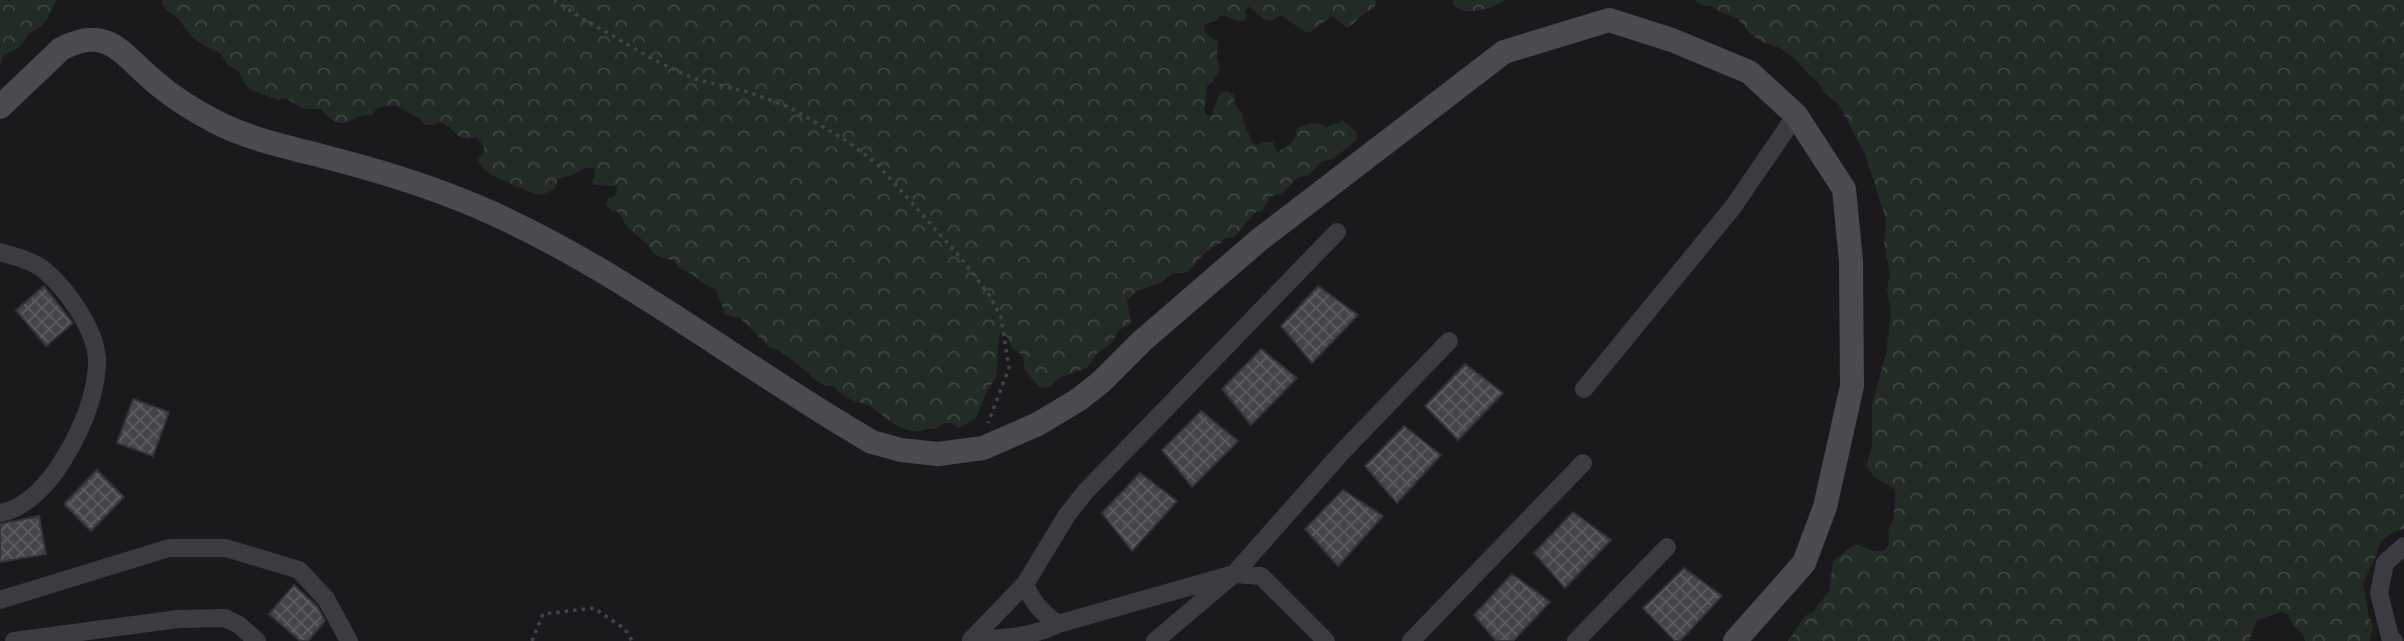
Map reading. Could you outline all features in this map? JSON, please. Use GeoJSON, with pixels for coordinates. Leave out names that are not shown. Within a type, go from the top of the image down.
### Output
{"type":"FeatureCollection","features":[{"type":"Feature","properties":{"kind":"street"},"geometry":{"type":"LineString","coordinates":[[0,107],[61,49],[86,40],[108,42],[121,48],[154,81],[216,122],[275,143],[404,178],[494,214],[622,282],[872,442],[920,454],[938,454],[983,448],[1038,424],[1078,400],[1259,240],[1504,52],[1609,20],[1672,40],[1749,72],[1796,115],[1844,189],[1852,261],[1852,386],[1825,507],[1804,563],[1735,641]]}},
{"type":"Feature","properties":{"kind":"street"},"geometry":{"type":"LineString","coordinates":[[1584,388],[1733,207],[1796,115]]}},
{"type":"Feature","properties":{"kind":"street"},"geometry":{"type":"LineString","coordinates":[[1326,641],[1261,576],[1234,574],[1058,624],[1041,633],[971,640],[1025,584],[1067,515],[1086,491],[1337,232]]}},
{"type":"Feature","properties":{"kind":"street"},"geometry":{"type":"LineString","coordinates":[[0,252],[43,268],[70,299],[90,330],[97,363],[91,401],[79,434],[53,477],[31,497],[8,512],[0,513]]}},
{"type":"Feature","properties":{"kind":"street"},"geometry":{"type":"LineString","coordinates":[[1155,641],[1234,574],[1343,451],[1449,341]]}},
{"type":"Feature","properties":{"kind":"street"},"geometry":{"type":"LineString","coordinates":[[1410,641],[1583,463]]}},
{"type":"Feature","properties":{"kind":"street"},"geometry":{"type":"LineString","coordinates":[[2394,641],[2390,637],[2379,593],[2385,563],[2404,546]]}},
{"type":"Feature","properties":{"kind":"street"},"geometry":{"type":"LineString","coordinates":[[1576,641],[1667,547]]}},
{"type":"Feature","properties":{"kind":"street"},"geometry":{"type":"LineString","coordinates":[[0,600],[169,548],[226,548],[299,570],[326,599],[349,641]]}},
{"type":"Feature","properties":{"kind":"street"},"geometry":{"type":"LineString","coordinates":[[1025,584],[1031,599],[1041,612],[1058,624]]}},
{"type":"Feature","properties":{"kind":"street"},"geometry":{"type":"LineString","coordinates":[[13,641],[63,638],[178,619],[225,618],[239,625],[257,641]]}},
{"type":"Feature","properties":{"kind":"path"},"geometry":{"type":"LineString","coordinates":[[554,0],[660,63],[695,79],[764,98],[806,116],[847,141],[886,173],[961,258],[990,296],[1001,317],[1009,368],[988,424],[983,448]]}},
{"type":"Feature","properties":{"kind":"path"},"geometry":{"type":"LineString","coordinates":[[532,641],[543,614],[594,608],[625,629],[632,641]]}},
{"type":"Feature","properties":{"kind":"green space"},"geometry":{"type":"Polygon","coordinates":[[[0,0],[56,0],[46,20],[28,34],[18,48],[3,56],[0,66],[0,0]]]}},
{"type":"Feature","properties":{"kind":"green space"},"geometry":{"type":"Polygon","coordinates":[[[163,0],[1377,0],[1374,8],[1347,28],[1332,16],[1309,33],[1281,15],[1272,21],[1265,20],[1248,6],[1245,12],[1247,17],[1243,22],[1220,16],[1217,20],[1205,24],[1204,32],[1218,42],[1217,58],[1220,69],[1213,82],[1207,86],[1204,112],[1208,116],[1211,116],[1220,93],[1227,91],[1234,95],[1235,105],[1243,114],[1252,143],[1257,145],[1273,142],[1277,152],[1291,143],[1297,128],[1312,123],[1326,127],[1343,121],[1356,131],[1357,140],[1334,158],[1320,163],[1309,175],[1297,178],[1282,193],[1270,197],[1262,211],[1256,212],[1234,237],[1223,239],[1188,272],[1171,274],[1160,284],[1138,290],[1127,300],[1131,324],[1119,330],[1111,344],[1097,353],[1087,368],[1059,378],[1050,387],[1040,388],[1024,369],[1021,354],[1012,348],[1006,336],[1001,333],[996,378],[987,390],[977,417],[959,428],[951,423],[944,423],[937,428],[916,431],[889,421],[871,407],[844,396],[833,386],[825,386],[779,350],[770,348],[740,318],[725,315],[716,289],[680,269],[674,261],[655,255],[647,244],[625,225],[622,216],[611,211],[606,204],[608,199],[615,196],[617,188],[594,185],[594,168],[586,168],[558,178],[555,189],[542,195],[533,193],[493,176],[482,168],[478,160],[484,147],[477,137],[460,137],[439,122],[426,125],[419,118],[394,105],[377,108],[372,115],[341,123],[329,118],[321,109],[303,109],[286,98],[279,100],[253,91],[246,86],[239,71],[229,66],[220,53],[193,38],[176,16],[167,11],[162,4],[163,0]]]}},
{"type":"Feature","properties":{"kind":"green space"},"geometry":{"type":"Polygon","coordinates":[[[1453,0],[1505,0],[1492,7],[1464,11],[1453,5],[1453,0]]]}},
{"type":"Feature","properties":{"kind":"green space"},"geometry":{"type":"Polygon","coordinates":[[[1694,0],[2404,0],[2404,529],[2381,541],[2363,583],[2373,627],[2370,641],[2305,641],[2288,614],[2281,612],[2257,620],[2249,641],[1788,641],[1805,616],[1813,612],[1829,591],[1833,561],[1855,544],[1874,551],[1884,551],[1889,544],[1888,531],[1894,518],[1895,490],[1873,476],[1866,465],[1872,447],[1872,405],[1886,353],[1891,313],[1887,289],[1890,274],[1884,242],[1886,220],[1865,154],[1839,105],[1794,58],[1752,35],[1737,18],[1694,0]]]}},
{"type":"Feature","properties":{"kind":"building"},"geometry":{"type":"Polygon","coordinates":[[[44,286],[73,323],[46,346],[16,310],[44,286]]]}},
{"type":"Feature","properties":{"kind":"building"},"geometry":{"type":"Polygon","coordinates":[[[1318,286],[1358,315],[1312,363],[1281,326],[1318,286]]]}},
{"type":"Feature","properties":{"kind":"building"},"geometry":{"type":"Polygon","coordinates":[[[1261,349],[1297,378],[1251,425],[1222,389],[1261,349]]]}},
{"type":"Feature","properties":{"kind":"building"},"geometry":{"type":"Polygon","coordinates":[[[1465,364],[1503,393],[1458,440],[1425,406],[1465,364]]]}},
{"type":"Feature","properties":{"kind":"building"},"geometry":{"type":"Polygon","coordinates":[[[133,399],[169,412],[153,456],[117,443],[133,399]]]}},
{"type":"Feature","properties":{"kind":"building"},"geometry":{"type":"Polygon","coordinates":[[[1201,411],[1238,441],[1192,487],[1162,450],[1201,411]]]}},
{"type":"Feature","properties":{"kind":"building"},"geometry":{"type":"Polygon","coordinates":[[[1404,426],[1441,455],[1397,503],[1365,466],[1404,426]]]}},
{"type":"Feature","properties":{"kind":"building"},"geometry":{"type":"Polygon","coordinates":[[[97,470],[124,497],[91,531],[64,504],[97,470]]]}},
{"type":"Feature","properties":{"kind":"building"},"geometry":{"type":"Polygon","coordinates":[[[1140,473],[1177,501],[1132,551],[1102,513],[1140,473]]]}},
{"type":"Feature","properties":{"kind":"building"},"geometry":{"type":"Polygon","coordinates":[[[1343,490],[1383,516],[1338,566],[1305,529],[1343,490]]]}},
{"type":"Feature","properties":{"kind":"building"},"geometry":{"type":"Polygon","coordinates":[[[1573,512],[1611,540],[1565,588],[1534,553],[1573,512]]]}},
{"type":"Feature","properties":{"kind":"building"},"geometry":{"type":"Polygon","coordinates":[[[39,516],[46,554],[0,562],[0,524],[39,516]]]}},
{"type":"Feature","properties":{"kind":"building"},"geometry":{"type":"Polygon","coordinates":[[[1684,568],[1722,596],[1680,641],[1675,641],[1643,608],[1684,568]]]}},
{"type":"Feature","properties":{"kind":"building"},"geometry":{"type":"Polygon","coordinates":[[[1512,574],[1550,602],[1513,641],[1496,641],[1474,615],[1512,574]]]}},
{"type":"Feature","properties":{"kind":"building"},"geometry":{"type":"Polygon","coordinates":[[[294,585],[317,606],[325,621],[308,641],[300,641],[269,614],[294,585]]]}}]}
